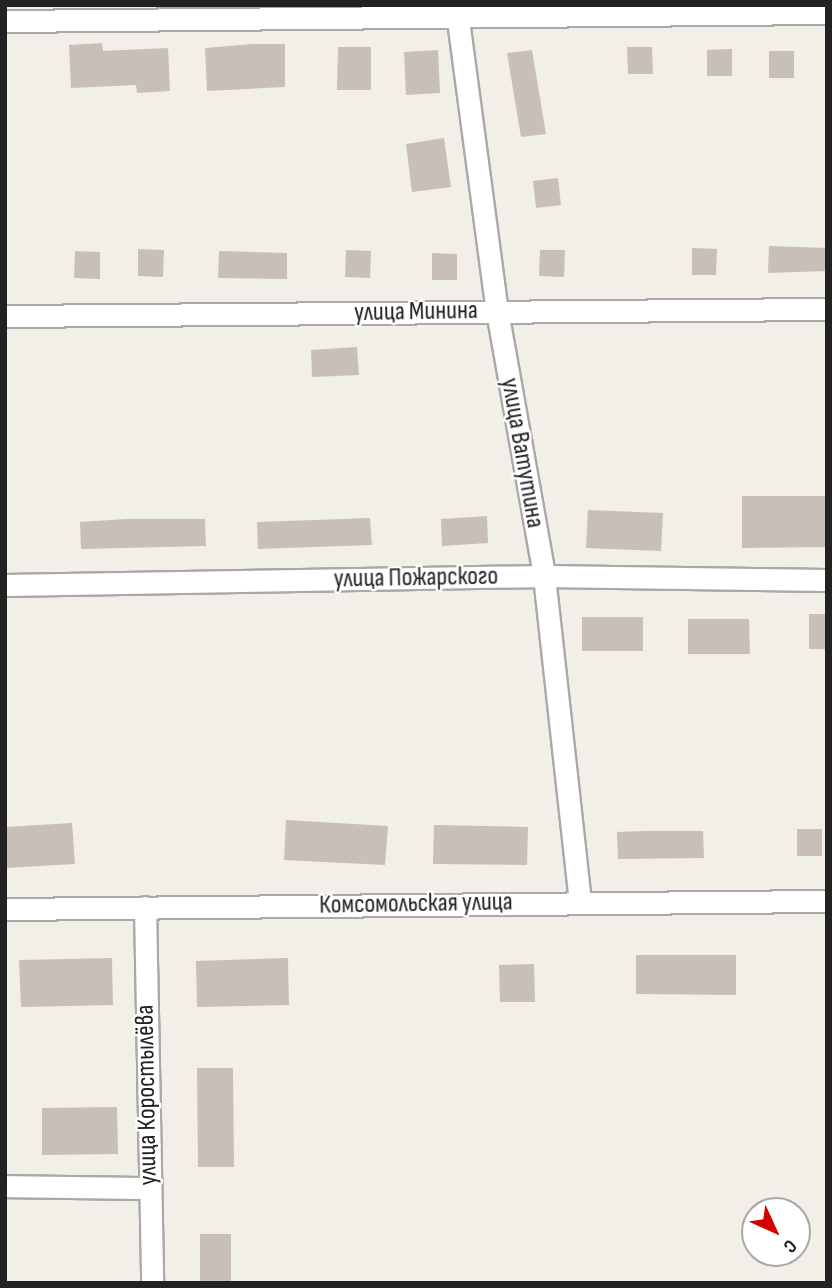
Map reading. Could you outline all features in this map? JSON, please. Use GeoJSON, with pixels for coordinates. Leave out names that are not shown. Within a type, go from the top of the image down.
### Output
{"type":"FeatureCollection","features":[{"type":"Feature","properties":{"kind":"street"},"geometry":{"type":"LineString","coordinates":[[5,21],[456,11],[827,13]]}},
{"type":"Feature","properties":{"kind":"street","name":"улица Ватутина"},"geometry":{"type":"LineString","coordinates":[[456,11],[497,311],[544,576],[580,902]]}},
{"type":"Feature","properties":{"kind":"street","name":"улица Минина"},"geometry":{"type":"LineString","coordinates":[[5,316],[827,309]]}},
{"type":"Feature","properties":{"kind":"street","name":"улица Пожарского"},"geometry":{"type":"LineString","coordinates":[[5,585],[544,576],[827,580]]}},
{"type":"Feature","properties":{"kind":"street","name":"Комсомольская улица"},"geometry":{"type":"LineString","coordinates":[[5,909],[827,901]]}},
{"type":"Feature","properties":{"kind":"street","name":"улица Коростылёва"},"geometry":{"type":"LineString","coordinates":[[145,907],[148,1188],[152,1283]]}},
{"type":"Feature","properties":{"kind":"street"},"geometry":{"type":"LineString","coordinates":[[5,1186],[148,1188]]}},
{"type":"Feature","properties":{"kind":"building"},"geometry":{"type":"Polygon","coordinates":[[[102,43],[103,51],[168,48],[170,91],[137,93],[136,85],[71,88],[69,45],[102,43]]]}},
{"type":"Feature","properties":{"kind":"building"},"geometry":{"type":"Polygon","coordinates":[[[285,44],[285,87],[207,91],[205,48],[285,44]]]}},
{"type":"Feature","properties":{"kind":"building"},"geometry":{"type":"Polygon","coordinates":[[[338,47],[371,47],[371,90],[337,90],[338,47]]]}},
{"type":"Feature","properties":{"kind":"building"},"geometry":{"type":"Polygon","coordinates":[[[627,47],[652,47],[653,74],[628,74],[627,47]]]}},
{"type":"Feature","properties":{"kind":"building"},"geometry":{"type":"Polygon","coordinates":[[[732,49],[732,76],[707,76],[707,50],[732,49]]]}},
{"type":"Feature","properties":{"kind":"building"},"geometry":{"type":"Polygon","coordinates":[[[438,50],[440,93],[406,95],[404,52],[438,50]]]}},
{"type":"Feature","properties":{"kind":"building"},"geometry":{"type":"Polygon","coordinates":[[[532,50],[546,134],[521,137],[507,53],[532,50]]]}},
{"type":"Feature","properties":{"kind":"building"},"geometry":{"type":"Polygon","coordinates":[[[769,51],[794,51],[794,78],[769,78],[769,51]]]}},
{"type":"Feature","properties":{"kind":"building"},"geometry":{"type":"Polygon","coordinates":[[[444,138],[451,187],[412,192],[406,144],[444,138]]]}},
{"type":"Feature","properties":{"kind":"building"},"geometry":{"type":"Polygon","coordinates":[[[558,178],[561,205],[536,208],[533,181],[558,178]]]}},
{"type":"Feature","properties":{"kind":"building"},"geometry":{"type":"Polygon","coordinates":[[[769,246],[827,248],[827,271],[768,273],[769,246]]]}},
{"type":"Feature","properties":{"kind":"building"},"geometry":{"type":"Polygon","coordinates":[[[692,248],[717,249],[716,275],[692,275],[692,248]]]}},
{"type":"Feature","properties":{"kind":"building"},"geometry":{"type":"Polygon","coordinates":[[[138,249],[164,250],[163,277],[138,276],[138,249]]]}},
{"type":"Feature","properties":{"kind":"building"},"geometry":{"type":"Polygon","coordinates":[[[346,250],[371,251],[370,278],[345,277],[346,250]]]}},
{"type":"Feature","properties":{"kind":"building"},"geometry":{"type":"Polygon","coordinates":[[[540,250],[565,250],[564,277],[539,276],[540,250]]]}},
{"type":"Feature","properties":{"kind":"building"},"geometry":{"type":"Polygon","coordinates":[[[75,251],[100,252],[100,279],[74,278],[75,251]]]}},
{"type":"Feature","properties":{"kind":"building"},"geometry":{"type":"Polygon","coordinates":[[[219,251],[287,253],[287,279],[218,278],[219,251]]]}},
{"type":"Feature","properties":{"kind":"building"},"geometry":{"type":"Polygon","coordinates":[[[432,253],[457,254],[457,280],[432,280],[432,253]]]}},
{"type":"Feature","properties":{"kind":"building"},"geometry":{"type":"Polygon","coordinates":[[[357,347],[359,375],[312,377],[311,350],[357,347]]]}},
{"type":"Feature","properties":{"kind":"building"},"geometry":{"type":"Polygon","coordinates":[[[742,496],[827,496],[827,547],[742,548],[742,496]]]}},
{"type":"Feature","properties":{"kind":"building"},"geometry":{"type":"Polygon","coordinates":[[[588,510],[663,513],[661,551],[586,548],[588,510]]]}},
{"type":"Feature","properties":{"kind":"building"},"geometry":{"type":"Polygon","coordinates":[[[487,516],[488,543],[442,546],[441,519],[487,516]]]}},
{"type":"Feature","properties":{"kind":"building"},"geometry":{"type":"Polygon","coordinates":[[[370,518],[372,545],[258,549],[257,522],[370,518]]]}},
{"type":"Feature","properties":{"kind":"building"},"geometry":{"type":"Polygon","coordinates":[[[205,519],[206,546],[81,549],[80,522],[205,519]]]}},
{"type":"Feature","properties":{"kind":"building"},"geometry":{"type":"Polygon","coordinates":[[[809,614],[827,614],[827,649],[809,649],[809,614]]]}},
{"type":"Feature","properties":{"kind":"building"},"geometry":{"type":"Polygon","coordinates":[[[582,617],[643,617],[643,651],[582,651],[582,617]]]}},
{"type":"Feature","properties":{"kind":"building"},"geometry":{"type":"Polygon","coordinates":[[[688,619],[749,619],[750,654],[688,654],[688,619]]]}},
{"type":"Feature","properties":{"kind":"building"},"geometry":{"type":"Polygon","coordinates":[[[286,820],[388,826],[385,865],[284,860],[286,820]]]}},
{"type":"Feature","properties":{"kind":"building"},"geometry":{"type":"Polygon","coordinates":[[[72,823],[75,864],[5,868],[5,827],[72,823]]]}},
{"type":"Feature","properties":{"kind":"building"},"geometry":{"type":"Polygon","coordinates":[[[434,825],[528,827],[527,865],[433,864],[434,825]]]}},
{"type":"Feature","properties":{"kind":"building"},"geometry":{"type":"Polygon","coordinates":[[[797,829],[822,829],[822,856],[797,856],[797,829]]]}},
{"type":"Feature","properties":{"kind":"building"},"geometry":{"type":"Polygon","coordinates":[[[703,831],[704,858],[618,859],[617,832],[703,831]]]}},
{"type":"Feature","properties":{"kind":"building"},"geometry":{"type":"Polygon","coordinates":[[[636,955],[736,955],[736,995],[636,994],[636,955]]]}},
{"type":"Feature","properties":{"kind":"building"},"geometry":{"type":"Polygon","coordinates":[[[112,958],[113,1005],[21,1007],[19,960],[112,958]]]}},
{"type":"Feature","properties":{"kind":"building"},"geometry":{"type":"Polygon","coordinates":[[[288,958],[289,1005],[197,1007],[196,961],[288,958]]]}},
{"type":"Feature","properties":{"kind":"building"},"geometry":{"type":"Polygon","coordinates":[[[534,964],[535,1002],[500,1002],[499,965],[534,964]]]}},
{"type":"Feature","properties":{"kind":"building"},"geometry":{"type":"Polygon","coordinates":[[[197,1068],[233,1068],[234,1167],[198,1167],[197,1068]]]}},
{"type":"Feature","properties":{"kind":"building"},"geometry":{"type":"Polygon","coordinates":[[[117,1107],[118,1154],[42,1155],[42,1108],[117,1107]]]}},
{"type":"Feature","properties":{"kind":"building"},"geometry":{"type":"Polygon","coordinates":[[[200,1234],[231,1234],[231,1283],[200,1283],[200,1234]]]}}]}
